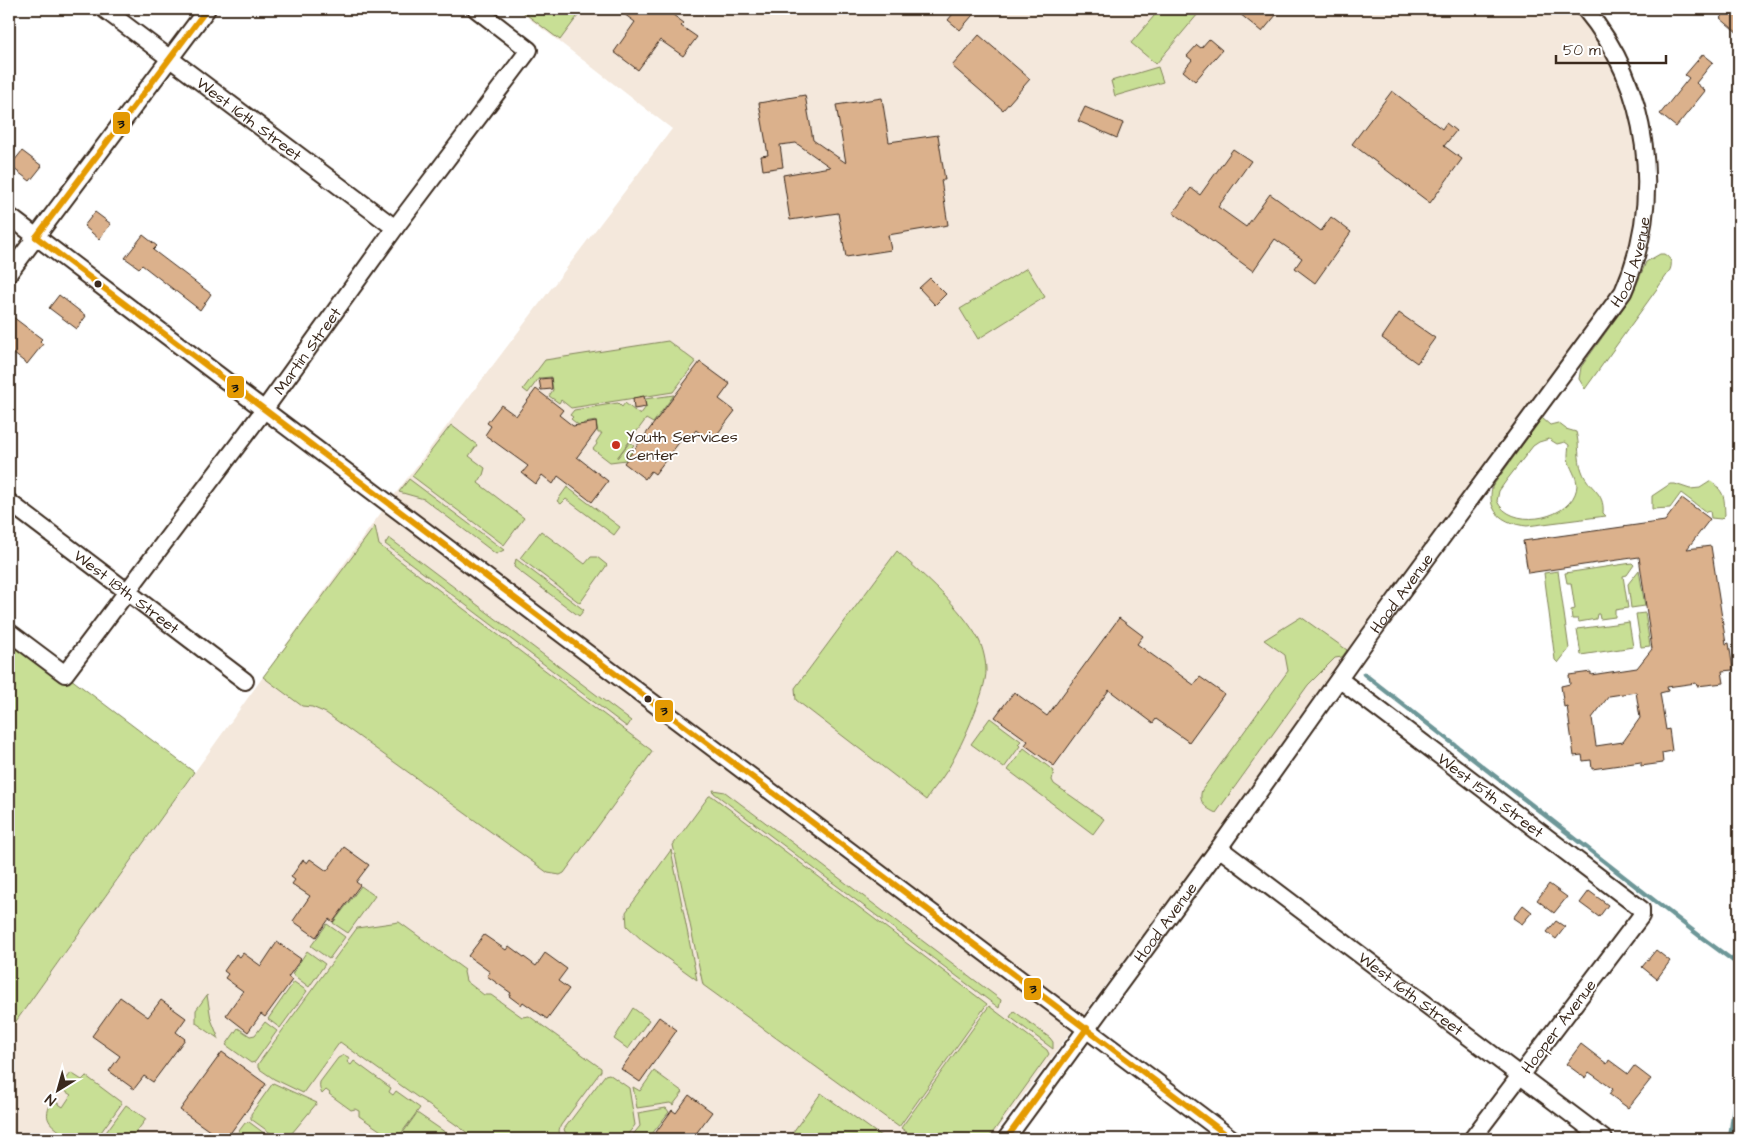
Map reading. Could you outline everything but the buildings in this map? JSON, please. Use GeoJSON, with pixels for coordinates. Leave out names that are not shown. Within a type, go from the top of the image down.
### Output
{"type":"FeatureCollection","features":[{"type":"Feature","properties":{"kind":"street","name":"West 16th Street"},"geometry":{"type":"LineString","coordinates":[[104,9],[395,228]]}},
{"type":"Feature","properties":{"kind":"street"},"geometry":{"type":"LineString","coordinates":[[9,273],[208,9]]}},
{"type":"Feature","properties":{"kind":"street","name":"Martin Street"},"geometry":{"type":"LineString","coordinates":[[9,632],[65,674],[264,410],[395,228],[529,50],[476,9]]}},
{"type":"Feature","properties":{"kind":"street","name":"Hood Avenue"},"geometry":{"type":"LineString","coordinates":[[1006,1139],[1219,848],[1339,679],[1615,303],[1628,281],[1645,213],[1646,157],[1632,92],[1606,38],[1585,9]]}},
{"type":"Feature","properties":{"kind":"street"},"geometry":{"type":"LineString","coordinates":[[9,216],[1232,1139]]}},
{"type":"Feature","properties":{"kind":"street","name":"West 18th Street"},"geometry":{"type":"LineString","coordinates":[[9,502],[245,681]]}},
{"type":"Feature","properties":{"kind":"street","name":"West 15th Street"},"geometry":{"type":"LineString","coordinates":[[1339,679],[1641,908],[1642,912]]}},
{"type":"Feature","properties":{"kind":"street","name":"West 16th Street"},"geometry":{"type":"LineString","coordinates":[[1219,848],[1604,1139]]}},
{"type":"Feature","properties":{"kind":"street","name":"Hooper Avenue"},"geometry":{"type":"LineString","coordinates":[[1472,1139],[1641,916],[1642,912]]}},
{"type":"Feature","properties":{"kind":"shaded area"},"geometry":{"type":"Polygon","coordinates":[[[517,9],[1583,9],[1632,93],[1644,213],[1622,292],[991,1139],[9,1139],[9,1031],[374,522],[672,129],[517,9]]]}},
{"type":"Feature","properties":{"kind":"green space"},"geometry":{"type":"Polygon","coordinates":[[[519,9],[583,9],[560,40],[519,9]]]}},
{"type":"Feature","properties":{"kind":"green space"},"geometry":{"type":"Polygon","coordinates":[[[1160,9],[1192,9],[1198,14],[1156,64],[1131,43],[1160,9]]]}},
{"type":"Feature","properties":{"kind":"green space"},"geometry":{"type":"Polygon","coordinates":[[[1158,67],[1163,82],[1115,96],[1111,81],[1158,67]]]}},
{"type":"Feature","properties":{"kind":"green space"},"geometry":{"type":"Polygon","coordinates":[[[1660,254],[1664,254],[1670,260],[1671,267],[1669,272],[1585,389],[1579,379],[1581,367],[1632,296],[1646,262],[1660,254]]]}},
{"type":"Feature","properties":{"kind":"green space"},"geometry":{"type":"Polygon","coordinates":[[[1027,268],[1045,297],[978,339],[960,309],[1027,268]]]}},
{"type":"Feature","properties":{"kind":"green space"},"geometry":{"type":"Polygon","coordinates":[[[668,341],[696,362],[673,392],[571,408],[561,400],[559,403],[549,396],[553,390],[551,377],[539,378],[528,393],[523,389],[545,360],[668,341]]]}},
{"type":"Feature","properties":{"kind":"green space"},"geometry":{"type":"Polygon","coordinates":[[[674,395],[653,423],[646,419],[617,458],[630,442],[634,445],[632,447],[634,449],[626,460],[610,462],[593,449],[602,433],[598,433],[596,421],[584,423],[581,427],[571,419],[573,417],[570,415],[574,410],[618,403],[622,407],[625,403],[640,415],[646,407],[645,399],[674,395]]]}},
{"type":"Feature","properties":{"kind":"green space"},"geometry":{"type":"Polygon","coordinates":[[[1542,418],[1550,425],[1558,423],[1566,429],[1576,432],[1582,471],[1602,500],[1603,513],[1606,516],[1527,526],[1517,524],[1507,521],[1495,512],[1491,502],[1492,487],[1542,418]],[[1549,439],[1533,446],[1499,491],[1497,501],[1504,510],[1513,516],[1537,518],[1560,510],[1569,503],[1575,494],[1577,482],[1568,460],[1569,445],[1565,442],[1557,444],[1549,439]]]}},
{"type":"Feature","properties":{"kind":"green space"},"geometry":{"type":"Polygon","coordinates":[[[451,425],[477,445],[469,456],[485,468],[478,483],[524,518],[504,545],[412,476],[451,425]]]}},
{"type":"Feature","properties":{"kind":"green space"},"geometry":{"type":"Polygon","coordinates":[[[409,479],[504,550],[496,554],[424,499],[399,492],[409,479]]]}},
{"type":"Feature","properties":{"kind":"green space"},"geometry":{"type":"Polygon","coordinates":[[[1711,481],[1723,496],[1725,515],[1721,519],[1711,518],[1710,511],[1706,512],[1681,493],[1670,508],[1652,509],[1652,496],[1670,484],[1690,489],[1700,488],[1711,481]]]}},
{"type":"Feature","properties":{"kind":"green space"},"geometry":{"type":"Polygon","coordinates":[[[567,487],[620,527],[614,535],[566,499],[561,504],[557,501],[567,487]]]}},
{"type":"Feature","properties":{"kind":"green space"},"geometry":{"type":"Polygon","coordinates":[[[375,526],[379,545],[651,750],[652,752],[564,873],[560,875],[548,873],[326,713],[312,707],[302,706],[263,677],[375,526]]]}},
{"type":"Feature","properties":{"kind":"green space"},"geometry":{"type":"Polygon","coordinates":[[[541,531],[585,564],[591,557],[597,557],[607,565],[580,603],[520,558],[541,531]]]}},
{"type":"Feature","properties":{"kind":"green space"},"geometry":{"type":"Polygon","coordinates":[[[389,538],[631,721],[627,727],[385,544],[389,538]]]}},
{"type":"Feature","properties":{"kind":"green space"},"geometry":{"type":"Polygon","coordinates":[[[897,551],[941,592],[971,627],[983,651],[986,670],[982,692],[971,722],[944,776],[926,800],[796,700],[795,688],[897,551]]]}},
{"type":"Feature","properties":{"kind":"green space"},"geometry":{"type":"Polygon","coordinates":[[[516,559],[584,610],[579,616],[514,567],[516,559]]]}},
{"type":"Feature","properties":{"kind":"green space"},"geometry":{"type":"Polygon","coordinates":[[[1632,563],[1634,565],[1627,575],[1623,576],[1628,608],[1615,610],[1615,617],[1600,619],[1599,614],[1597,614],[1596,619],[1579,622],[1578,619],[1572,619],[1571,610],[1575,609],[1571,583],[1567,583],[1565,573],[1632,563]]]}},
{"type":"Feature","properties":{"kind":"green space"},"geometry":{"type":"Polygon","coordinates":[[[1639,570],[1645,606],[1631,608],[1628,584],[1639,570]]]}},
{"type":"Feature","properties":{"kind":"green space"},"geometry":{"type":"Polygon","coordinates":[[[1558,571],[1569,649],[1558,663],[1555,660],[1544,573],[1558,571]]]}},
{"type":"Feature","properties":{"kind":"green space"},"geometry":{"type":"Polygon","coordinates":[[[1645,613],[1650,646],[1641,647],[1636,614],[1645,613]]]}},
{"type":"Feature","properties":{"kind":"green space"},"geometry":{"type":"Polygon","coordinates":[[[1301,617],[1347,650],[1342,657],[1335,658],[1308,685],[1216,813],[1203,804],[1201,798],[1202,790],[1288,671],[1285,655],[1264,640],[1301,617]]]}},
{"type":"Feature","properties":{"kind":"green space"},"geometry":{"type":"Polygon","coordinates":[[[1629,622],[1633,647],[1581,655],[1577,629],[1629,622]]]}},
{"type":"Feature","properties":{"kind":"green space"},"geometry":{"type":"Polygon","coordinates":[[[9,632],[194,772],[9,1031],[9,632]]]}},
{"type":"Feature","properties":{"kind":"green space"},"geometry":{"type":"Polygon","coordinates":[[[990,718],[1021,741],[1018,744],[1020,746],[1004,768],[971,744],[990,718]]]}},
{"type":"Feature","properties":{"kind":"green space"},"geometry":{"type":"Polygon","coordinates":[[[1024,748],[1054,771],[1052,780],[1054,784],[1104,819],[1093,834],[1008,770],[1024,748]]]}},
{"type":"Feature","properties":{"kind":"green space"},"geometry":{"type":"Polygon","coordinates":[[[713,790],[725,792],[1001,1000],[999,1008],[714,793],[713,790]]]}},
{"type":"Feature","properties":{"kind":"green space"},"geometry":{"type":"Polygon","coordinates":[[[709,796],[712,796],[987,1004],[899,1127],[703,985],[673,845],[709,796]]]}},
{"type":"Feature","properties":{"kind":"green space"},"geometry":{"type":"Polygon","coordinates":[[[671,850],[697,980],[643,941],[627,926],[626,912],[671,850]]]}},
{"type":"Feature","properties":{"kind":"green space"},"geometry":{"type":"Polygon","coordinates":[[[361,886],[375,896],[348,933],[333,923],[361,886]]]}},
{"type":"Feature","properties":{"kind":"green space"},"geometry":{"type":"Polygon","coordinates":[[[399,922],[465,970],[466,981],[484,995],[491,995],[522,1017],[529,1016],[601,1068],[601,1071],[561,1125],[559,1130],[565,1139],[476,1139],[340,1042],[303,1093],[274,1079],[258,1068],[258,1064],[357,928],[399,922]]]}},
{"type":"Feature","properties":{"kind":"green space"},"geometry":{"type":"Polygon","coordinates":[[[327,924],[345,937],[329,959],[311,946],[327,924]]]}},
{"type":"Feature","properties":{"kind":"green space"},"geometry":{"type":"Polygon","coordinates":[[[307,951],[325,964],[309,987],[292,974],[307,951]]]}},
{"type":"Feature","properties":{"kind":"green space"},"geometry":{"type":"Polygon","coordinates":[[[294,982],[307,991],[280,1028],[268,1019],[294,982]]]}},
{"type":"Feature","properties":{"kind":"green space"},"geometry":{"type":"Polygon","coordinates":[[[207,995],[211,1019],[219,1039],[196,1023],[196,1010],[207,995]]]}},
{"type":"Feature","properties":{"kind":"green space"},"geometry":{"type":"Polygon","coordinates":[[[989,1006],[1047,1050],[1049,1054],[988,1139],[916,1139],[901,1128],[989,1006]]]}},
{"type":"Feature","properties":{"kind":"green space"},"geometry":{"type":"Polygon","coordinates":[[[633,1008],[649,1020],[628,1049],[614,1039],[633,1008]]]}},
{"type":"Feature","properties":{"kind":"green space"},"geometry":{"type":"Polygon","coordinates":[[[1014,1011],[1050,1038],[1053,1042],[1053,1049],[1010,1017],[1014,1011]]]}},
{"type":"Feature","properties":{"kind":"green space"},"geometry":{"type":"Polygon","coordinates":[[[265,1022],[277,1031],[255,1062],[251,1063],[226,1045],[238,1028],[250,1036],[255,1035],[265,1022]]]}},
{"type":"Feature","properties":{"kind":"green space"},"geometry":{"type":"Polygon","coordinates":[[[344,1055],[350,1058],[347,1062],[351,1065],[354,1061],[391,1088],[389,1092],[393,1095],[396,1091],[420,1108],[397,1139],[393,1139],[359,1116],[359,1111],[351,1110],[326,1090],[322,1094],[320,1082],[338,1058],[344,1055]]]}},
{"type":"Feature","properties":{"kind":"green space"},"geometry":{"type":"Polygon","coordinates":[[[654,1071],[683,1092],[673,1105],[670,1103],[637,1108],[633,1087],[640,1091],[654,1071]]]}},
{"type":"Feature","properties":{"kind":"green space"},"geometry":{"type":"Polygon","coordinates":[[[71,1073],[82,1080],[86,1076],[122,1103],[96,1139],[94,1137],[92,1139],[62,1139],[65,1135],[55,1128],[49,1120],[49,1107],[53,1100],[63,1107],[71,1095],[60,1088],[71,1073]]]}},
{"type":"Feature","properties":{"kind":"green space"},"geometry":{"type":"Polygon","coordinates":[[[609,1074],[629,1088],[635,1125],[624,1139],[575,1139],[565,1132],[564,1129],[605,1075],[609,1074]]]}},
{"type":"Feature","properties":{"kind":"green space"},"geometry":{"type":"Polygon","coordinates":[[[273,1083],[317,1103],[287,1139],[279,1139],[251,1119],[251,1114],[273,1083]]]}},
{"type":"Feature","properties":{"kind":"green space"},"geometry":{"type":"Polygon","coordinates":[[[821,1093],[885,1139],[788,1139],[821,1093]]]}},
{"type":"Feature","properties":{"kind":"green space"},"geometry":{"type":"Polygon","coordinates":[[[126,1105],[146,1119],[131,1139],[101,1139],[126,1105]]]}},
{"type":"Feature","properties":{"kind":"green space"},"geometry":{"type":"Polygon","coordinates":[[[666,1108],[669,1112],[648,1139],[634,1139],[631,1137],[640,1126],[638,1113],[666,1108]]]}},
{"type":"Feature","properties":{"kind":"green space"},"geometry":{"type":"Polygon","coordinates":[[[417,1113],[455,1139],[403,1139],[400,1137],[417,1113]]]}},
{"type":"Feature","properties":{"kind":"green space"},"geometry":{"type":"Polygon","coordinates":[[[249,1122],[272,1139],[233,1139],[245,1123],[249,1122]]]}},
{"type":"Feature","properties":{"kind":"waterway"},"geometry":{"type":"LineString","coordinates":[[1364,674],[1739,965]]}},
{"type":"Feature","properties":{"kind":"waterway"},"geometry":{"type":"LineString","coordinates":[[1730,1139],[1739,1068]]}},
{"type":"Feature","properties":{"kind":"transit line","name":"3"},"geometry":{"type":"LineString","coordinates":[[36,237],[207,9]]}},
{"type":"Feature","properties":{"kind":"transit line","name":"3"},"geometry":{"type":"LineString","coordinates":[[36,237],[1232,1139]]}},
{"type":"Feature","properties":{"kind":"transit line","name":"3"},"geometry":{"type":"LineString","coordinates":[[1006,1139],[1087,1028]]}},
{"type":"Feature","properties":{"kind":"place","name":"Youth Services Center"},"geometry":{"type":"Point","coordinates":[616,445]}}]}
